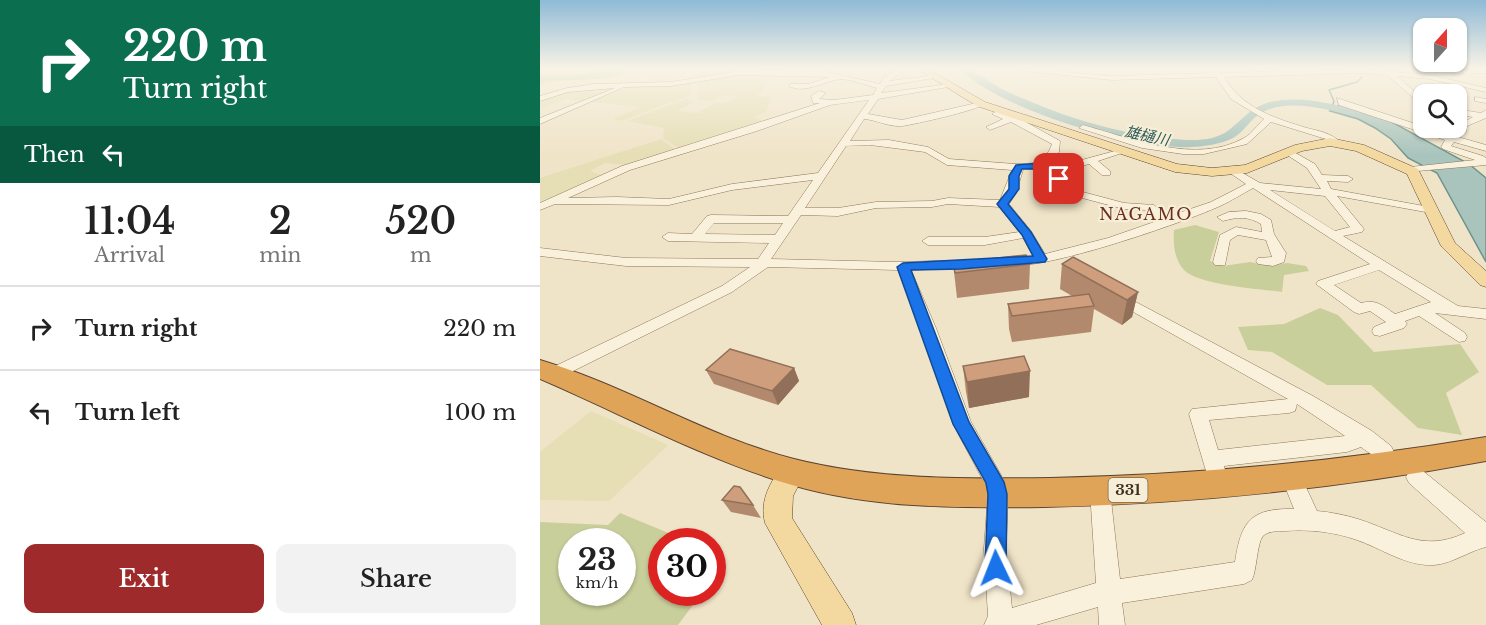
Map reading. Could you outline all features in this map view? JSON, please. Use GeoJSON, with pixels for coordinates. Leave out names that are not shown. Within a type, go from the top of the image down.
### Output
{"type":"FeatureCollection","features":[{"type":"Feature","properties":{"kind":"highway","name":"331"},"geometry":{"type":"LineString","coordinates":[[546,372],[709,440],[793,471],[851,484],[998,494],[1100,491],[1216,472],[1292,479],[1474,451]]}},
{"type":"Feature","properties":{"kind":"main road"},"geometry":{"type":"LineString","coordinates":[[969,97],[981,104],[1119,150],[1175,168],[1192,171],[1234,171],[1255,167],[1321,143],[1336,143],[1360,148],[1416,169],[1418,180],[1449,246],[1486,281]]}},
{"type":"Feature","properties":{"kind":"main road"},"geometry":{"type":"LineString","coordinates":[[793,471],[780,492],[775,512],[779,523],[840,625]]}},
{"type":"Feature","properties":{"kind":"street"},"geometry":{"type":"LineString","coordinates":[[540,121],[599,97]]}},
{"type":"Feature","properties":{"kind":"street"},"geometry":{"type":"LineString","coordinates":[[815,97],[816,101],[834,101]]}},
{"type":"Feature","properties":{"kind":"street"},"geometry":{"type":"LineString","coordinates":[[545,205],[626,168],[849,97]]}},
{"type":"Feature","properties":{"kind":"street"},"geometry":{"type":"LineString","coordinates":[[546,372],[726,289],[764,262],[841,144],[875,97]]}},
{"type":"Feature","properties":{"kind":"street"},"geometry":{"type":"LineString","coordinates":[[1234,97],[1241,103],[1272,118],[1329,137],[1336,143]]}},
{"type":"Feature","properties":{"kind":"street"},"geometry":{"type":"LineString","coordinates":[[1340,99],[1342,104],[1398,122],[1428,142],[1450,141],[1486,148]]}},
{"type":"Feature","properties":{"kind":"street"},"geometry":{"type":"LineString","coordinates":[[862,116],[902,123],[981,104]]}},
{"type":"Feature","properties":{"kind":"street"},"geometry":{"type":"LineString","coordinates":[[1002,111],[996,114],[1012,119],[1057,142],[1054,152],[1041,166]]}},
{"type":"Feature","properties":{"kind":"street"},"geometry":{"type":"LineString","coordinates":[[1467,112],[1485,114]]}},
{"type":"Feature","properties":{"kind":"street"},"geometry":{"type":"LineString","coordinates":[[1467,121],[1485,114]]}},
{"type":"Feature","properties":{"kind":"street"},"geometry":{"type":"LineString","coordinates":[[1083,128],[1142,146],[1201,150],[1243,142],[1251,138],[1264,122],[1272,118]]}},
{"type":"Feature","properties":{"kind":"street"},"geometry":{"type":"LineString","coordinates":[[990,127],[1012,119]]}},
{"type":"Feature","properties":{"kind":"street"},"geometry":{"type":"LineString","coordinates":[[1467,124],[1486,129]]}},
{"type":"Feature","properties":{"kind":"street"},"geometry":{"type":"LineString","coordinates":[[1444,138],[1482,162]]}},
{"type":"Feature","properties":{"kind":"street"},"geometry":{"type":"LineString","coordinates":[[1450,141],[1454,138]]}},
{"type":"Feature","properties":{"kind":"street"},"geometry":{"type":"LineString","coordinates":[[841,144],[889,143],[928,150],[947,162],[1019,167],[1079,164],[1119,150]]}},
{"type":"Feature","properties":{"kind":"street"},"geometry":{"type":"LineString","coordinates":[[1289,153],[1308,162],[1328,192],[1358,229],[1332,235]]}},
{"type":"Feature","properties":{"kind":"street"},"geometry":{"type":"LineString","coordinates":[[1092,161],[1106,173]]}},
{"type":"Feature","properties":{"kind":"street"},"geometry":{"type":"LineString","coordinates":[[1416,169],[1482,162]]}},
{"type":"Feature","properties":{"kind":"street"},"geometry":{"type":"LineString","coordinates":[[1041,166],[1075,193],[1124,206],[1150,207],[1165,222]]}},
{"type":"Feature","properties":{"kind":"street"},"geometry":{"type":"LineString","coordinates":[[1003,204],[1014,189],[1014,176],[1019,167]]}},
{"type":"Feature","properties":{"kind":"street"},"geometry":{"type":"LineString","coordinates":[[1234,171],[1454,310]]}},
{"type":"Feature","properties":{"kind":"street"},"geometry":{"type":"LineString","coordinates":[[545,205],[617,200],[669,202],[732,187],[820,176]]}},
{"type":"Feature","properties":{"kind":"street"},"geometry":{"type":"LineString","coordinates":[[1319,178],[1348,179]]}},
{"type":"Feature","properties":{"kind":"street"},"geometry":{"type":"LineString","coordinates":[[540,252],[612,263],[764,262],[903,267],[1043,259],[1112,241],[1215,204],[1256,184],[1328,192],[1431,210]]}},
{"type":"Feature","properties":{"kind":"street"},"geometry":{"type":"LineString","coordinates":[[694,238],[711,219],[794,216],[838,212],[876,205],[932,204],[948,201],[1003,204],[1043,259],[1067,269]]}},
{"type":"Feature","properties":{"kind":"street"},"geometry":{"type":"LineString","coordinates":[[1259,218],[1293,210]]}},
{"type":"Feature","properties":{"kind":"street"},"geometry":{"type":"LineString","coordinates":[[1223,217],[1241,213],[1267,223],[1270,236],[1279,253],[1279,260],[1263,261]]}},
{"type":"Feature","properties":{"kind":"street"},"geometry":{"type":"LineString","coordinates":[[1220,262],[1224,238],[1230,233],[1286,237]]}},
{"type":"Feature","properties":{"kind":"street"},"geometry":{"type":"LineString","coordinates":[[928,241],[985,241],[1027,234]]}},
{"type":"Feature","properties":{"kind":"street"},"geometry":{"type":"LineString","coordinates":[[668,237],[778,239]]}},
{"type":"Feature","properties":{"kind":"street"},"geometry":{"type":"LineString","coordinates":[[1380,265],[1323,284],[1359,309],[1372,305],[1399,324],[1380,332]]}},
{"type":"Feature","properties":{"kind":"street"},"geometry":{"type":"LineString","coordinates":[[903,267],[962,424],[995,482],[998,494],[994,549],[999,624],[1069,601],[1244,572],[1249,560],[1250,538],[1257,527],[1285,520],[1310,521],[1358,530],[1388,543],[1432,554],[1486,536]]}},
{"type":"Feature","properties":{"kind":"street"},"geometry":{"type":"LineString","coordinates":[[1099,286],[1307,401],[1384,452]]}},
{"type":"Feature","properties":{"kind":"street"},"geometry":{"type":"LineString","coordinates":[[1392,320],[1429,307],[1486,314]]}},
{"type":"Feature","properties":{"kind":"street"},"geometry":{"type":"LineString","coordinates":[[1421,310],[1459,337]]}},
{"type":"Feature","properties":{"kind":"street"},"geometry":{"type":"LineString","coordinates":[[1289,406],[1198,414],[1216,472],[1347,444],[1365,438]]}},
{"type":"Feature","properties":{"kind":"street"},"geometry":{"type":"LineString","coordinates":[[1416,477],[1486,536]]}},
{"type":"Feature","properties":{"kind":"street"},"geometry":{"type":"LineString","coordinates":[[1292,479],[1310,521]]}},
{"type":"Feature","properties":{"kind":"street"},"geometry":{"type":"LineString","coordinates":[[1100,491],[1112,625]]}},
{"type":"Feature","properties":{"kind":"shaded area"},"geometry":{"type":"Polygon","coordinates":[[[550,97],[595,97],[582,102],[568,99],[540,108],[540,101],[550,97]]]}},
{"type":"Feature","properties":{"kind":"shaded area"},"geometry":{"type":"Polygon","coordinates":[[[603,97],[686,97],[622,121],[613,119],[641,107],[590,102],[603,97]]]}},
{"type":"Feature","properties":{"kind":"shaded area"},"geometry":{"type":"Polygon","coordinates":[[[697,97],[720,97],[712,101],[697,100],[697,97]]]}},
{"type":"Feature","properties":{"kind":"shaded area"},"geometry":{"type":"Polygon","coordinates":[[[735,97],[771,97],[766,112],[752,117],[768,123],[680,149],[663,138],[664,128],[627,121],[689,98],[689,101],[695,102],[677,111],[697,113],[715,103],[729,102],[735,97]]]}},
{"type":"Feature","properties":{"kind":"shaded area"},"geometry":{"type":"Polygon","coordinates":[[[661,139],[677,151],[625,165],[605,163],[590,171],[603,176],[540,204],[540,178],[661,139]]]}},
{"type":"Feature","properties":{"kind":"shaded area"},"geometry":{"type":"Polygon","coordinates":[[[591,411],[668,445],[609,501],[540,500],[540,452],[591,411]]]}},
{"type":"Feature","properties":{"kind":"green space"},"geometry":{"type":"Polygon","coordinates":[[[1195,225],[1219,232],[1210,261],[1223,266],[1250,262],[1267,265],[1287,263],[1306,266],[1309,271],[1284,275],[1282,292],[1231,286],[1193,276],[1185,271],[1178,262],[1174,230],[1195,225]]]}},
{"type":"Feature","properties":{"kind":"green space"},"geometry":{"type":"Polygon","coordinates":[[[1320,308],[1338,315],[1374,352],[1460,344],[1479,372],[1446,393],[1462,435],[1418,428],[1371,385],[1327,385],[1272,352],[1248,350],[1238,327],[1284,324],[1320,308]]]}},
{"type":"Feature","properties":{"kind":"green space"},"geometry":{"type":"Polygon","coordinates":[[[620,513],[656,528],[648,528],[648,606],[692,606],[678,625],[540,625],[540,522],[608,525],[620,513]]]}},
{"type":"Feature","properties":{"kind":"water"},"geometry":{"type":"Polygon","coordinates":[[[1341,104],[1388,120],[1413,134],[1413,138],[1421,138],[1469,164],[1486,178],[1486,262],[1437,173],[1408,158],[1391,139],[1375,128],[1358,119],[1330,111],[1341,104]]]}},
{"type":"Feature","properties":{"kind":"building"},"geometry":{"type":"Polygon","coordinates":[[[1026,255],[1030,264],[955,273],[953,263],[1026,255]]]}},
{"type":"Feature","properties":{"kind":"building"},"geometry":{"type":"Polygon","coordinates":[[[1073,257],[1138,292],[1127,300],[1062,264],[1073,257]]]}},
{"type":"Feature","properties":{"kind":"building"},"geometry":{"type":"Polygon","coordinates":[[[1089,294],[1094,306],[1012,316],[1008,304],[1089,294]]]}},
{"type":"Feature","properties":{"kind":"building"},"geometry":{"type":"Polygon","coordinates":[[[730,349],[794,368],[772,391],[706,370],[730,349]]]}},
{"type":"Feature","properties":{"kind":"building"},"geometry":{"type":"Polygon","coordinates":[[[1024,356],[1030,371],[967,382],[963,366],[1024,356]]]}},
{"type":"Feature","properties":{"kind":"building"},"geometry":{"type":"Polygon","coordinates":[[[734,486],[740,487],[753,505],[722,500],[734,486]]]}},
{"type":"Feature","properties":{"kind":"waterway","name":"雄樋川"},"geometry":{"type":"LineString","coordinates":[[1010,97],[1075,121],[1141,138],[1172,142],[1199,143],[1227,137],[1255,112],[1283,103],[1310,104],[1360,114]]}},
{"type":"Feature","properties":{"kind":"waterway"},"geometry":{"type":"LineString","coordinates":[[1332,97],[1334,101],[1332,108]]}},
{"type":"Feature","properties":{"kind":"district","name":"NAGAMO"},"geometry":{"type":"Point","coordinates":[1146,214]}},
{"type":"Feature","properties":{"kind":"route"},"geometry":{"type":"LineString","coordinates":[[996,568],[994,549],[998,494],[995,482],[962,424],[928,328],[903,267],[1041,259],[1027,234],[1003,204],[1014,189],[1014,176],[1019,167],[1041,166],[1059,179]]}}]}
